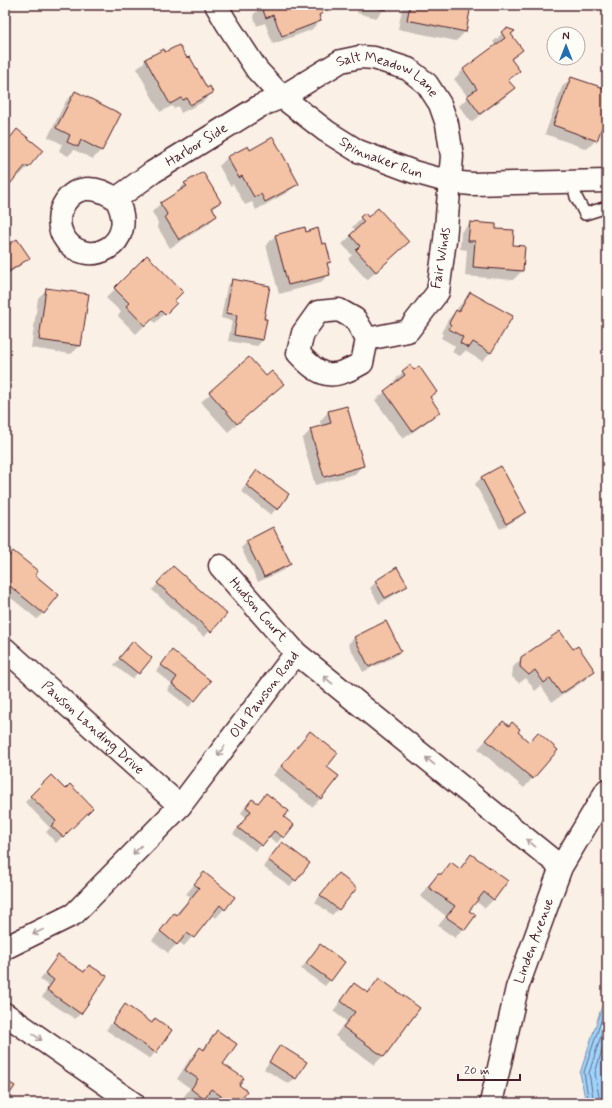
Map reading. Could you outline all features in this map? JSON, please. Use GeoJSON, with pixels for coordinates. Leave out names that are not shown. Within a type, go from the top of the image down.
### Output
{"type":"FeatureCollection","features":[{"type":"Feature","properties":{"kind":"street","name":"Spinnaker Run"},"geometry":{"type":"LineString","coordinates":[[216,5],[258,70],[282,97],[326,131],[358,151],[414,172],[450,182],[472,184],[573,183],[607,181]]}},
{"type":"Feature","properties":{"kind":"street","name":"Salt Meadow Lane"},"geometry":{"type":"LineString","coordinates":[[282,97],[341,61],[360,58],[374,58],[408,69],[427,84],[440,104],[447,124],[452,156],[450,182]]}},
{"type":"Feature","properties":{"kind":"street","name":"Harbor Side"},"geometry":{"type":"LineString","coordinates":[[116,199],[152,172],[260,106],[282,97]]}},
{"type":"Feature","properties":{"kind":"street","name":"Fair Winds"},"geometry":{"type":"LineString","coordinates":[[367,339],[408,331],[438,292],[450,182]]}},
{"type":"Feature","properties":{"kind":"street","name":"Hudson Court"},"geometry":{"type":"LineString","coordinates":[[220,566],[296,653]]}},
{"type":"Feature","properties":{"kind":"street","name":"Pawson Landing Drive"},"geometry":{"type":"LineString","coordinates":[[5,649],[180,806]]}},
{"type":"Feature","properties":{"kind":"street","name":"Old Pawson Road"},"geometry":{"type":"LineString","coordinates":[[5,948],[74,914],[180,806],[296,653],[561,867]]}},
{"type":"Feature","properties":{"kind":"street","name":"Linden Avenue"},"geometry":{"type":"LineString","coordinates":[[490,1103],[517,988],[561,867],[607,790]]}},
{"type":"Feature","properties":{"kind":"street"},"geometry":{"type":"LineString","coordinates":[[5,1014],[133,1103]]}},
{"type":"Feature","properties":{"kind":"lane"},"geometry":{"type":"LineString","coordinates":[[573,183],[576,196],[585,214],[607,207]]}},
{"type":"Feature","properties":{"kind":"water"},"geometry":{"type":"Polygon","coordinates":[[[607,991],[607,1103],[586,1103],[580,1073],[607,991]]]}},
{"type":"Feature","properties":{"kind":"building"},"geometry":{"type":"Polygon","coordinates":[[[261,5],[319,5],[323,13],[319,15],[321,21],[282,36],[273,15],[266,18],[261,5]]]}},
{"type":"Feature","properties":{"kind":"building"},"geometry":{"type":"Polygon","coordinates":[[[367,5],[387,5],[386,10],[367,5]]]}},
{"type":"Feature","properties":{"kind":"building"},"geometry":{"type":"Polygon","coordinates":[[[410,5],[471,5],[466,32],[407,20],[410,5]]]}},
{"type":"Feature","properties":{"kind":"building"},"geometry":{"type":"Polygon","coordinates":[[[507,28],[515,31],[511,34],[523,50],[511,59],[520,71],[508,80],[515,88],[480,114],[467,96],[477,89],[463,69],[505,38],[501,32],[507,28]]]}},
{"type":"Feature","properties":{"kind":"building"},"geometry":{"type":"Polygon","coordinates":[[[179,45],[187,58],[190,57],[207,88],[210,86],[213,93],[190,105],[187,98],[183,100],[181,98],[170,104],[145,59],[164,49],[165,52],[179,45]]]}},
{"type":"Feature","properties":{"kind":"building"},"geometry":{"type":"Polygon","coordinates":[[[571,77],[607,89],[607,113],[597,141],[553,125],[571,77]]]}},
{"type":"Feature","properties":{"kind":"building"},"geometry":{"type":"Polygon","coordinates":[[[75,91],[121,114],[102,151],[81,140],[78,147],[67,142],[70,135],[56,128],[75,91]]]}},
{"type":"Feature","properties":{"kind":"building"},"geometry":{"type":"Polygon","coordinates":[[[17,129],[43,150],[28,168],[26,165],[5,190],[5,134],[10,138],[17,129]]]}},
{"type":"Feature","properties":{"kind":"building"},"geometry":{"type":"Polygon","coordinates":[[[273,137],[299,184],[265,202],[261,194],[254,197],[242,176],[239,178],[227,157],[248,146],[250,150],[273,137]]]}},
{"type":"Feature","properties":{"kind":"building"},"geometry":{"type":"Polygon","coordinates":[[[203,172],[221,202],[212,207],[217,216],[179,240],[165,217],[167,214],[160,203],[187,186],[184,183],[203,172]]]}},
{"type":"Feature","properties":{"kind":"building"},"geometry":{"type":"Polygon","coordinates":[[[378,208],[409,242],[376,272],[356,250],[360,246],[350,235],[364,222],[360,217],[365,213],[368,217],[378,208]]]}},
{"type":"Feature","properties":{"kind":"building"},"geometry":{"type":"Polygon","coordinates":[[[470,222],[496,224],[496,229],[514,230],[513,245],[525,246],[523,271],[473,267],[475,241],[468,241],[470,222]]]}},
{"type":"Feature","properties":{"kind":"building"},"geometry":{"type":"Polygon","coordinates":[[[305,227],[306,232],[318,228],[322,244],[326,243],[331,262],[327,263],[330,275],[288,285],[275,235],[305,227]]]}},
{"type":"Feature","properties":{"kind":"building"},"geometry":{"type":"Polygon","coordinates":[[[17,239],[30,258],[5,274],[5,244],[7,246],[17,239]]]}},
{"type":"Feature","properties":{"kind":"building"},"geometry":{"type":"Polygon","coordinates":[[[147,255],[183,292],[174,301],[177,303],[165,315],[161,311],[145,326],[126,306],[129,303],[114,288],[147,255]]]}},
{"type":"Feature","properties":{"kind":"building"},"geometry":{"type":"Polygon","coordinates":[[[232,279],[270,286],[264,319],[267,319],[263,340],[234,335],[237,315],[226,313],[232,279]]]}},
{"type":"Feature","properties":{"kind":"building"},"geometry":{"type":"Polygon","coordinates":[[[46,288],[89,294],[81,346],[39,340],[46,288]]]}},
{"type":"Feature","properties":{"kind":"building"},"geometry":{"type":"Polygon","coordinates":[[[470,292],[513,316],[491,353],[473,342],[469,348],[460,343],[463,337],[449,329],[451,325],[449,323],[456,310],[459,312],[470,292]]]}},
{"type":"Feature","properties":{"kind":"building"},"geometry":{"type":"Polygon","coordinates":[[[249,357],[266,376],[272,371],[284,384],[237,424],[209,392],[249,357]]]}},
{"type":"Feature","properties":{"kind":"building"},"geometry":{"type":"Polygon","coordinates":[[[410,365],[414,370],[419,366],[437,392],[430,397],[440,412],[412,431],[384,391],[405,375],[402,371],[410,365]]]}},
{"type":"Feature","properties":{"kind":"building"},"geometry":{"type":"Polygon","coordinates":[[[347,406],[364,466],[324,477],[310,429],[331,423],[328,411],[347,406]]]}},
{"type":"Feature","properties":{"kind":"building"},"geometry":{"type":"Polygon","coordinates":[[[501,466],[526,512],[506,524],[481,477],[501,466]]]}},
{"type":"Feature","properties":{"kind":"building"},"geometry":{"type":"Polygon","coordinates":[[[257,470],[289,494],[278,510],[246,485],[257,470]]]}},
{"type":"Feature","properties":{"kind":"building"},"geometry":{"type":"Polygon","coordinates":[[[273,527],[291,564],[264,577],[246,541],[273,527]]]}},
{"type":"Feature","properties":{"kind":"building"},"geometry":{"type":"Polygon","coordinates":[[[13,551],[38,571],[35,575],[59,595],[44,614],[5,582],[5,561],[13,551]]]}},
{"type":"Feature","properties":{"kind":"building"},"geometry":{"type":"Polygon","coordinates":[[[173,566],[227,614],[211,632],[157,583],[173,566]]]}},
{"type":"Feature","properties":{"kind":"building"},"geometry":{"type":"Polygon","coordinates":[[[397,567],[408,586],[385,598],[375,581],[397,567]]]}},
{"type":"Feature","properties":{"kind":"building"},"geometry":{"type":"Polygon","coordinates":[[[386,621],[401,651],[369,667],[354,637],[386,621]]]}},
{"type":"Feature","properties":{"kind":"building"},"geometry":{"type":"Polygon","coordinates":[[[560,631],[573,649],[578,646],[595,671],[561,694],[550,678],[544,683],[535,670],[529,675],[520,667],[521,657],[560,631]]]}},
{"type":"Feature","properties":{"kind":"building"},"geometry":{"type":"Polygon","coordinates":[[[133,641],[152,658],[139,674],[119,658],[133,641]]]}},
{"type":"Feature","properties":{"kind":"building"},"geometry":{"type":"Polygon","coordinates":[[[172,650],[211,681],[195,701],[172,684],[177,677],[161,665],[172,650]]]}},
{"type":"Feature","properties":{"kind":"building"},"geometry":{"type":"Polygon","coordinates":[[[503,721],[509,726],[512,722],[520,729],[518,732],[529,742],[538,732],[558,750],[533,779],[486,740],[503,721]]]}},
{"type":"Feature","properties":{"kind":"building"},"geometry":{"type":"Polygon","coordinates":[[[310,731],[338,753],[327,767],[339,776],[321,799],[281,766],[310,731]]]}},
{"type":"Feature","properties":{"kind":"building"},"geometry":{"type":"Polygon","coordinates":[[[51,775],[65,789],[70,784],[93,808],[63,837],[51,826],[56,821],[30,796],[51,775]]]}},
{"type":"Feature","properties":{"kind":"building"},"geometry":{"type":"Polygon","coordinates":[[[266,793],[289,811],[284,817],[294,825],[284,838],[274,831],[262,846],[238,828],[251,811],[246,807],[252,799],[258,803],[266,793]]]}},
{"type":"Feature","properties":{"kind":"building"},"geometry":{"type":"Polygon","coordinates":[[[282,842],[310,863],[296,881],[268,860],[282,842]]]}},
{"type":"Feature","properties":{"kind":"building"},"geometry":{"type":"Polygon","coordinates":[[[471,854],[508,881],[494,900],[484,892],[469,911],[476,915],[465,930],[446,917],[455,906],[428,887],[438,874],[442,874],[451,862],[460,869],[471,854]]]}},
{"type":"Feature","properties":{"kind":"building"},"geometry":{"type":"Polygon","coordinates":[[[204,872],[235,897],[225,910],[220,905],[194,938],[187,933],[177,945],[160,931],[174,913],[177,915],[199,888],[194,884],[204,872]]]}},
{"type":"Feature","properties":{"kind":"building"},"geometry":{"type":"Polygon","coordinates":[[[338,873],[357,888],[339,910],[320,895],[338,873]]]}},
{"type":"Feature","properties":{"kind":"building"},"geometry":{"type":"Polygon","coordinates":[[[320,944],[345,962],[331,981],[306,963],[320,944]]]}},
{"type":"Feature","properties":{"kind":"building"},"geometry":{"type":"Polygon","coordinates":[[[58,955],[84,972],[89,965],[107,976],[81,1014],[47,990],[54,980],[45,973],[58,955]]]}},
{"type":"Feature","properties":{"kind":"building"},"geometry":{"type":"Polygon","coordinates":[[[379,978],[420,1008],[384,1057],[343,1027],[355,1012],[341,1001],[354,983],[368,993],[379,978]]]}},
{"type":"Feature","properties":{"kind":"building"},"geometry":{"type":"Polygon","coordinates":[[[125,1004],[152,1023],[155,1018],[172,1030],[156,1053],[112,1023],[125,1004]]]}},
{"type":"Feature","properties":{"kind":"building"},"geometry":{"type":"Polygon","coordinates":[[[217,1030],[237,1044],[223,1064],[244,1078],[239,1085],[247,1091],[238,1103],[231,1103],[211,1089],[204,1099],[191,1089],[198,1079],[185,1070],[200,1047],[204,1050],[217,1030]]]}},
{"type":"Feature","properties":{"kind":"building"},"geometry":{"type":"Polygon","coordinates":[[[280,1045],[307,1062],[296,1079],[269,1062],[280,1045]]]}},
{"type":"Feature","properties":{"kind":"building"},"geometry":{"type":"Polygon","coordinates":[[[5,1080],[15,1086],[5,1101],[5,1080]]]}}]}
